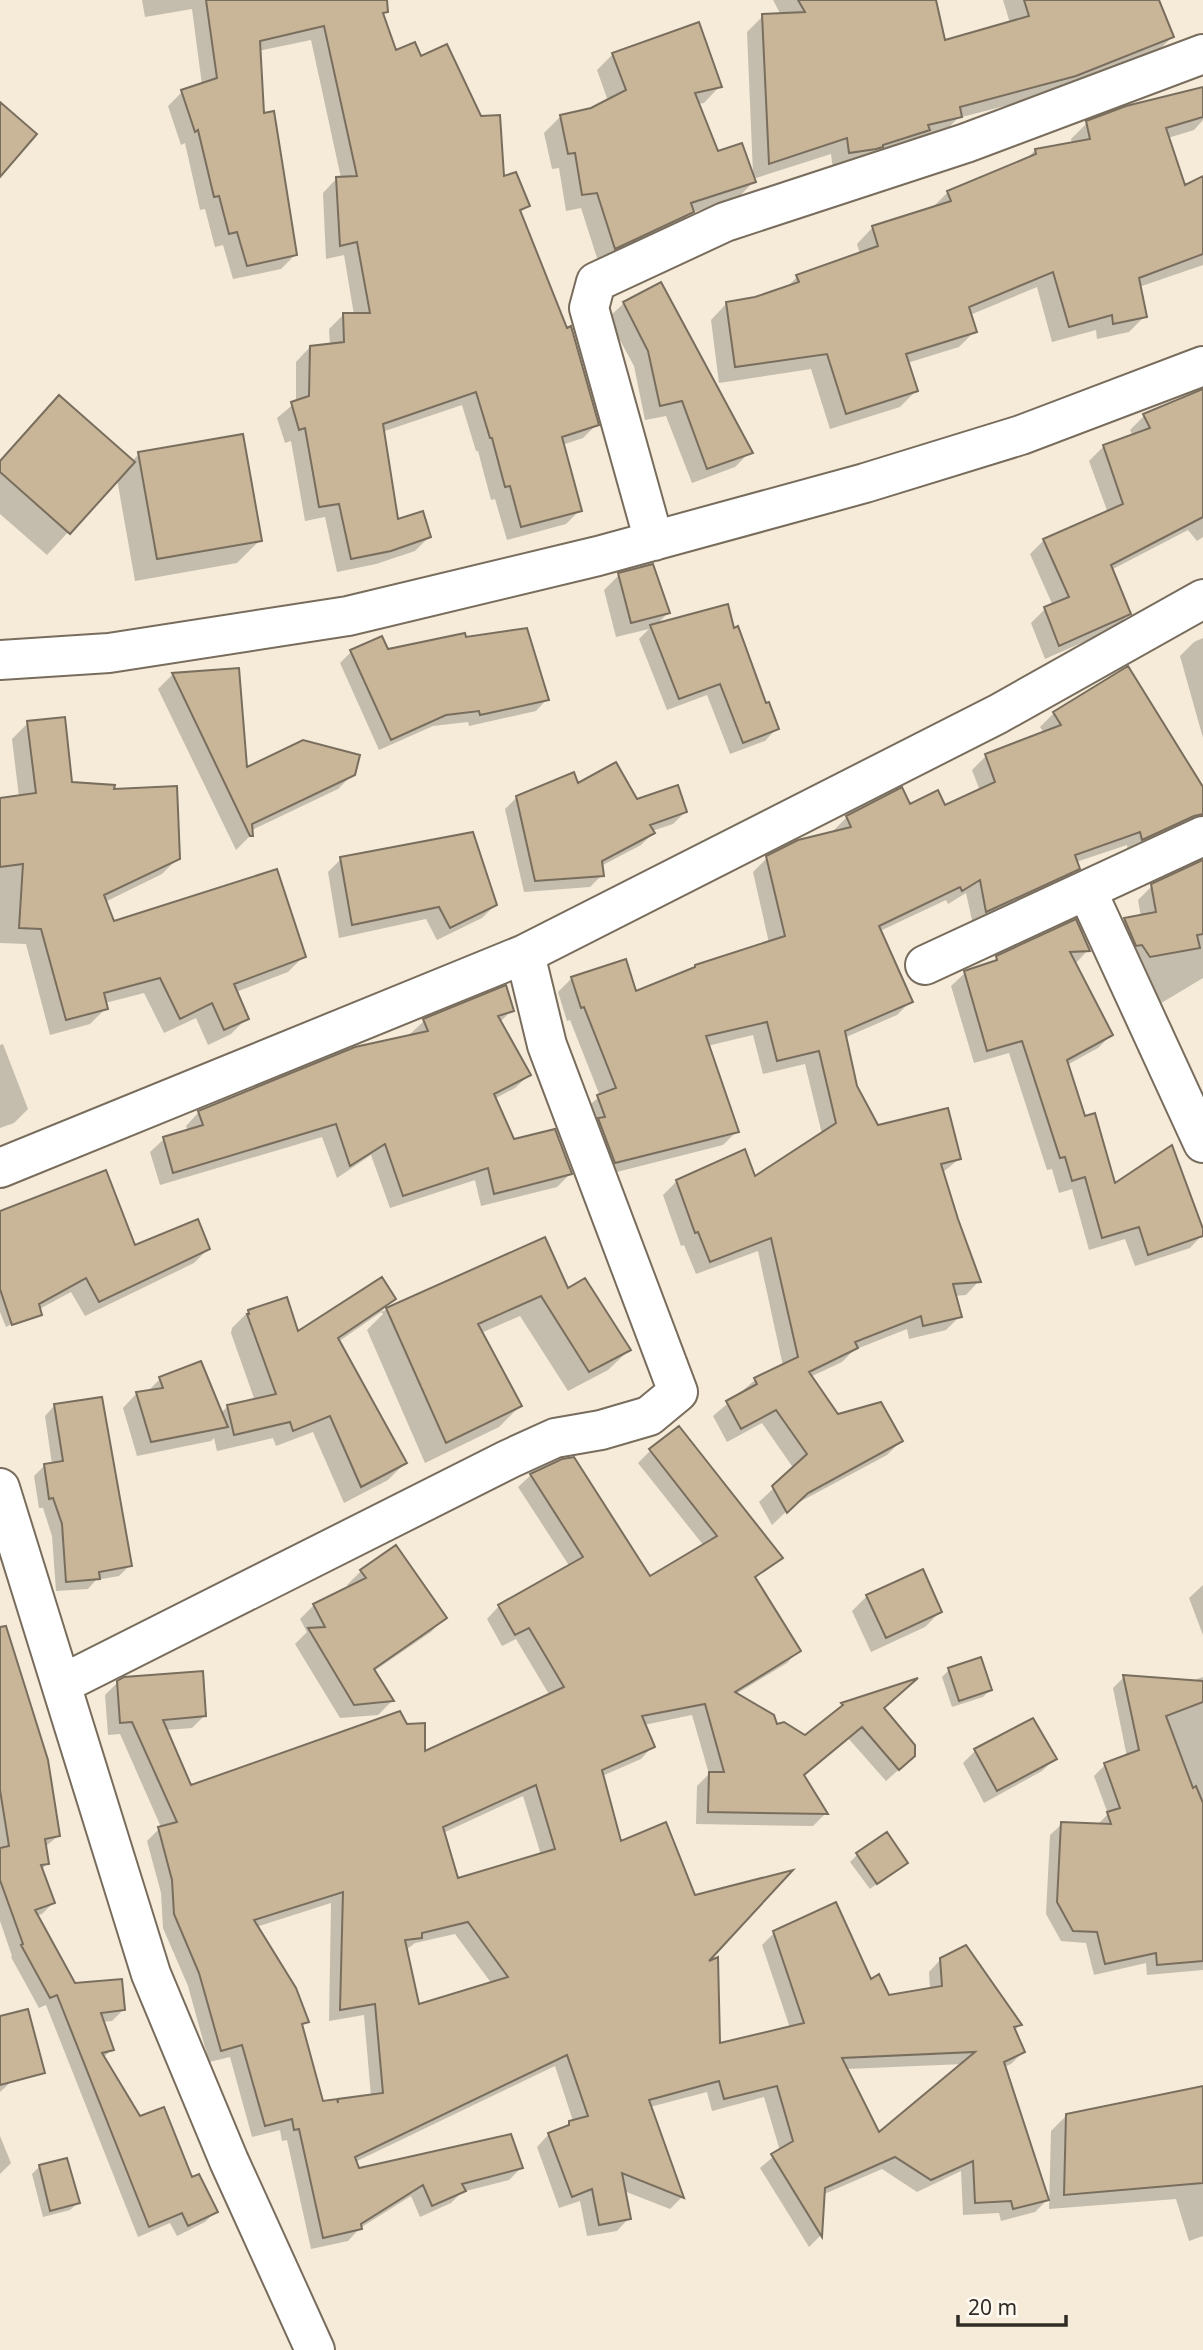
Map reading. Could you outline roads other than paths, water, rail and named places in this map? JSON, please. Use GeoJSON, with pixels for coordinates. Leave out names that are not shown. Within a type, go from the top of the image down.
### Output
{"type":"FeatureCollection","features":[{"type":"Feature","properties":{"kind":"street"},"geometry":{"type":"LineString","coordinates":[[654,541],[589,308],[596,282],[725,222],[967,143],[1203,54]]}},
{"type":"Feature","properties":{"kind":"street"},"geometry":{"type":"LineString","coordinates":[[0,660],[109,653],[348,616],[654,541],[865,484],[1021,435],[1203,366]]}},
{"type":"Feature","properties":{"kind":"street"},"geometry":{"type":"LineString","coordinates":[[0,1168],[524,954],[998,713],[1203,599]]}},
{"type":"Feature","properties":{"kind":"street"},"geometry":{"type":"LineString","coordinates":[[925,965],[1203,836]]}},
{"type":"Feature","properties":{"kind":"street"},"geometry":{"type":"LineString","coordinates":[[1087,891],[1203,1143]]}},
{"type":"Feature","properties":{"kind":"street"},"geometry":{"type":"LineString","coordinates":[[62,1684],[509,1459],[555,1438],[601,1430],[649,1416],[678,1392],[547,1045],[524,954]]}},
{"type":"Feature","properties":{"kind":"street"},"geometry":{"type":"LineString","coordinates":[[0,1488],[151,1975],[229,2161],[315,2350]]}}]}
